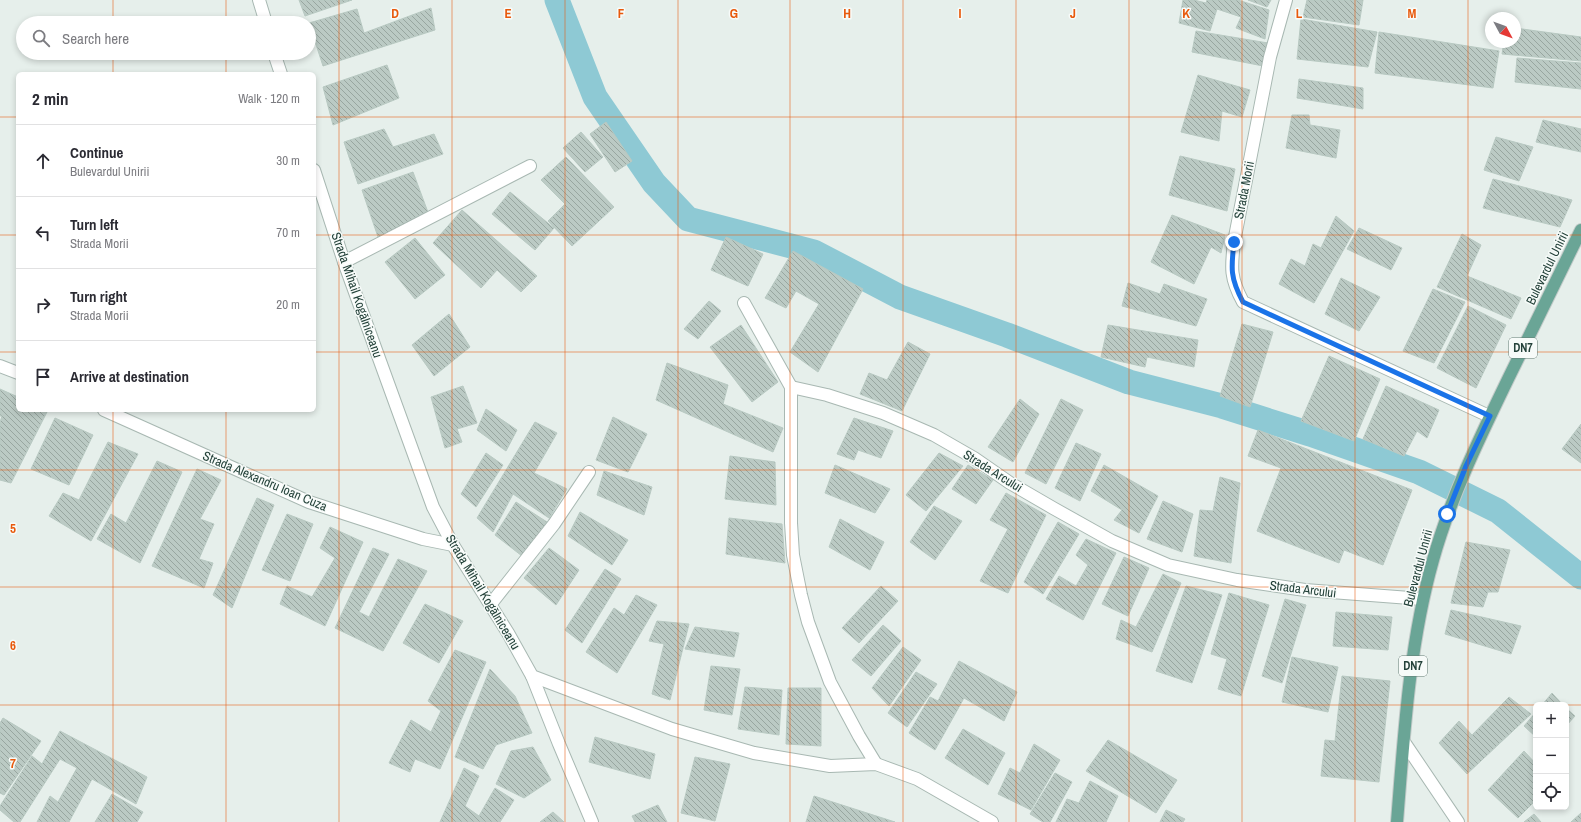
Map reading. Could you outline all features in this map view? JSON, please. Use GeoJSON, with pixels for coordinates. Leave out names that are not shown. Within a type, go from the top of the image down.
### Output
{"type":"FeatureCollection","features":[{"type":"Feature","properties":{"kind":"main road","name":"Bulevardul Unirii"},"geometry":{"type":"LineString","coordinates":[[1397,822],[1404,742],[1415,648],[1423,599],[1447,514],[1466,466],[1581,230]]}},
{"type":"Feature","properties":{"kind":"street"},"geometry":{"type":"LineString","coordinates":[[260,0],[264,16]]}},
{"type":"Feature","properties":{"kind":"street","name":"Strada Morii"},"geometry":{"type":"LineString","coordinates":[[1286,0],[1270,57],[1234,242],[1231,269],[1234,287],[1243,302],[1490,416]]}},
{"type":"Feature","properties":{"kind":"street"},"geometry":{"type":"LineString","coordinates":[[276,60],[280,72]]}},
{"type":"Feature","properties":{"kind":"street"},"geometry":{"type":"LineString","coordinates":[[344,262],[530,166]]}},
{"type":"Feature","properties":{"kind":"street","name":"Strada Mihail Kogălniceanu"},"geometry":{"type":"LineString","coordinates":[[316,176],[344,262],[433,507],[453,545],[508,633],[532,676]]}},
{"type":"Feature","properties":{"kind":"street"},"geometry":{"type":"LineString","coordinates":[[744,303],[791,387],[791,523],[793,554],[808,622],[830,682],[858,736],[876,764]]}},
{"type":"Feature","properties":{"kind":"street"},"geometry":{"type":"LineString","coordinates":[[0,366],[16,372]]}},
{"type":"Feature","properties":{"kind":"street","name":"Strada Arcului"},"geometry":{"type":"LineString","coordinates":[[791,387],[827,395],[883,413],[934,435],[974,458],[1010,483],[1112,541],[1168,565],[1237,580],[1305,590],[1423,599]]}},
{"type":"Feature","properties":{"kind":"street","name":"Strada Alexandru Ioan Cuza"},"geometry":{"type":"LineString","coordinates":[[108,412],[309,502],[423,539],[453,545]]}},
{"type":"Feature","properties":{"kind":"street"},"geometry":{"type":"LineString","coordinates":[[490,605],[554,524],[589,472]]}},
{"type":"Feature","properties":{"kind":"street"},"geometry":{"type":"LineString","coordinates":[[532,676],[672,729],[754,753],[830,766],[876,764],[917,779],[992,822]]}},
{"type":"Feature","properties":{"kind":"street"},"geometry":{"type":"LineString","coordinates":[[532,676],[592,822]]}},
{"type":"Feature","properties":{"kind":"street"},"geometry":{"type":"LineString","coordinates":[[1404,742],[1458,822]]}},
{"type":"Feature","properties":{"kind":"building"},"geometry":{"type":"Polygon","coordinates":[[[299,0],[352,0],[305,16],[299,0]]]}},
{"type":"Feature","properties":{"kind":"building"},"geometry":{"type":"Polygon","coordinates":[[[1183,0],[1194,0],[1206,3],[1207,0],[1238,0],[1269,10],[1265,39],[1236,28],[1241,17],[1217,9],[1210,31],[1179,23],[1183,0]]]}},
{"type":"Feature","properties":{"kind":"building"},"geometry":{"type":"Polygon","coordinates":[[[1248,0],[1271,0],[1267,7],[1248,0]]]}},
{"type":"Feature","properties":{"kind":"building"},"geometry":{"type":"Polygon","coordinates":[[[1307,0],[1363,0],[1359,25],[1303,17],[1307,0]]]}},
{"type":"Feature","properties":{"kind":"building"},"geometry":{"type":"Polygon","coordinates":[[[431,8],[435,30],[323,66],[316,44],[316,21],[357,9],[364,33],[431,8]]]}},
{"type":"Feature","properties":{"kind":"building"},"geometry":{"type":"Polygon","coordinates":[[[1301,19],[1377,32],[1368,67],[1297,59],[1301,19]]]}},
{"type":"Feature","properties":{"kind":"building"},"geometry":{"type":"Polygon","coordinates":[[[1521,29],[1581,37],[1581,61],[1502,54],[1503,48],[1521,48],[1521,29]]]}},
{"type":"Feature","properties":{"kind":"building"},"geometry":{"type":"Polygon","coordinates":[[[1196,31],[1268,43],[1263,66],[1192,52],[1196,31]]]}},
{"type":"Feature","properties":{"kind":"building"},"geometry":{"type":"Polygon","coordinates":[[[1379,32],[1499,51],[1493,88],[1375,73],[1379,32]]]}},
{"type":"Feature","properties":{"kind":"building"},"geometry":{"type":"Polygon","coordinates":[[[1517,58],[1581,63],[1581,89],[1515,82],[1517,58]]]}},
{"type":"Feature","properties":{"kind":"building"},"geometry":{"type":"Polygon","coordinates":[[[387,65],[399,98],[333,125],[323,87],[387,65]]]}},
{"type":"Feature","properties":{"kind":"building"},"geometry":{"type":"Polygon","coordinates":[[[1198,75],[1250,90],[1242,117],[1222,111],[1219,141],[1181,132],[1198,75]]]}},
{"type":"Feature","properties":{"kind":"building"},"geometry":{"type":"Polygon","coordinates":[[[1299,79],[1363,88],[1363,109],[1297,98],[1299,79]]]}},
{"type":"Feature","properties":{"kind":"building"},"geometry":{"type":"Polygon","coordinates":[[[1292,115],[1309,115],[1310,125],[1340,130],[1336,158],[1286,148],[1292,115]]]}},
{"type":"Feature","properties":{"kind":"building"},"geometry":{"type":"Polygon","coordinates":[[[1543,120],[1581,129],[1581,152],[1536,142],[1543,120]]]}},
{"type":"Feature","properties":{"kind":"building"},"geometry":{"type":"Polygon","coordinates":[[[606,122],[632,161],[615,172],[590,134],[606,122]]]}},
{"type":"Feature","properties":{"kind":"building"},"geometry":{"type":"Polygon","coordinates":[[[384,129],[393,147],[434,134],[443,154],[358,184],[344,142],[384,129]]]}},
{"type":"Feature","properties":{"kind":"building"},"geometry":{"type":"Polygon","coordinates":[[[581,132],[603,157],[585,172],[563,148],[581,132]]]}},
{"type":"Feature","properties":{"kind":"building"},"geometry":{"type":"Polygon","coordinates":[[[1496,137],[1533,147],[1519,181],[1484,170],[1496,137]]]}},
{"type":"Feature","properties":{"kind":"building"},"geometry":{"type":"Polygon","coordinates":[[[1180,156],[1235,169],[1227,211],[1169,195],[1180,156]]]}},
{"type":"Feature","properties":{"kind":"building"},"geometry":{"type":"Polygon","coordinates":[[[566,157],[614,207],[572,246],[548,221],[565,204],[541,180],[566,157]]]}},
{"type":"Feature","properties":{"kind":"building"},"geometry":{"type":"Polygon","coordinates":[[[413,172],[429,215],[378,237],[362,190],[413,172]]]}},
{"type":"Feature","properties":{"kind":"building"},"geometry":{"type":"Polygon","coordinates":[[[1493,179],[1572,200],[1560,227],[1483,208],[1493,179]]]}},
{"type":"Feature","properties":{"kind":"building"},"geometry":{"type":"Polygon","coordinates":[[[510,192],[554,228],[535,250],[492,214],[510,192]]]}},
{"type":"Feature","properties":{"kind":"building"},"geometry":{"type":"Polygon","coordinates":[[[462,210],[537,276],[521,292],[497,270],[481,288],[433,243],[462,210]]]}},
{"type":"Feature","properties":{"kind":"building"},"geometry":{"type":"Polygon","coordinates":[[[1172,215],[1225,235],[1221,253],[1211,247],[1194,284],[1151,262],[1172,215]]]}},
{"type":"Feature","properties":{"kind":"building"},"geometry":{"type":"Polygon","coordinates":[[[1336,216],[1354,231],[1314,303],[1279,284],[1291,259],[1305,266],[1313,244],[1321,248],[1336,216]]]}},
{"type":"Feature","properties":{"kind":"building"},"geometry":{"type":"Polygon","coordinates":[[[1359,228],[1402,248],[1391,270],[1347,249],[1359,228]]]}},
{"type":"Feature","properties":{"kind":"building"},"geometry":{"type":"Polygon","coordinates":[[[1462,234],[1481,245],[1467,276],[1521,298],[1511,319],[1437,287],[1462,234]]]}},
{"type":"Feature","properties":{"kind":"building"},"geometry":{"type":"Polygon","coordinates":[[[726,237],[763,254],[748,286],[711,270],[726,237]]]}},
{"type":"Feature","properties":{"kind":"building"},"geometry":{"type":"Polygon","coordinates":[[[415,238],[445,275],[415,299],[385,262],[415,238]]]}},
{"type":"Feature","properties":{"kind":"building"},"geometry":{"type":"Polygon","coordinates":[[[793,251],[863,289],[818,372],[790,352],[819,304],[796,291],[786,308],[765,298],[793,251]]]}},
{"type":"Feature","properties":{"kind":"building"},"geometry":{"type":"Polygon","coordinates":[[[1341,278],[1380,297],[1359,331],[1325,314],[1341,278]]]}},
{"type":"Feature","properties":{"kind":"building"},"geometry":{"type":"Polygon","coordinates":[[[1128,283],[1160,294],[1164,284],[1207,299],[1196,326],[1122,306],[1128,283]]]}},
{"type":"Feature","properties":{"kind":"building"},"geometry":{"type":"Polygon","coordinates":[[[1433,289],[1465,302],[1434,363],[1403,351],[1433,289]]]}},
{"type":"Feature","properties":{"kind":"building"},"geometry":{"type":"Polygon","coordinates":[[[709,301],[721,311],[698,339],[684,329],[709,301]]]}},
{"type":"Feature","properties":{"kind":"building"},"geometry":{"type":"Polygon","coordinates":[[[1468,306],[1506,325],[1476,388],[1437,368],[1468,306]]]}},
{"type":"Feature","properties":{"kind":"building"},"geometry":{"type":"Polygon","coordinates":[[[449,314],[470,347],[434,376],[412,345],[449,314]]]}},
{"type":"Feature","properties":{"kind":"building"},"geometry":{"type":"Polygon","coordinates":[[[1242,324],[1273,332],[1250,407],[1220,396],[1242,324]]]}},
{"type":"Feature","properties":{"kind":"building"},"geometry":{"type":"Polygon","coordinates":[[[741,325],[778,382],[752,402],[710,347],[741,325]]]}},
{"type":"Feature","properties":{"kind":"building"},"geometry":{"type":"Polygon","coordinates":[[[1108,325],[1198,340],[1194,367],[1147,357],[1145,367],[1101,357],[1108,325]]]}},
{"type":"Feature","properties":{"kind":"building"},"geometry":{"type":"Polygon","coordinates":[[[908,342],[930,354],[902,411],[860,394],[869,373],[887,380],[908,342]]]}},
{"type":"Feature","properties":{"kind":"building"},"geometry":{"type":"Polygon","coordinates":[[[1329,356],[1380,379],[1354,441],[1301,421],[1329,356]]]}},
{"type":"Feature","properties":{"kind":"building"},"geometry":{"type":"Polygon","coordinates":[[[667,363],[728,385],[723,404],[783,428],[773,452],[656,400],[667,363]]]}},
{"type":"Feature","properties":{"kind":"building"},"geometry":{"type":"Polygon","coordinates":[[[463,386],[477,423],[457,429],[462,442],[445,448],[431,397],[463,386]]]}},
{"type":"Feature","properties":{"kind":"building"},"geometry":{"type":"Polygon","coordinates":[[[1386,386],[1439,410],[1427,438],[1417,431],[1404,456],[1363,439],[1386,386]]]}},
{"type":"Feature","properties":{"kind":"building"},"geometry":{"type":"Polygon","coordinates":[[[0,389],[16,396],[16,412],[47,412],[11,483],[0,480],[0,422],[2,416],[0,416],[0,389]]]}},
{"type":"Feature","properties":{"kind":"building"},"geometry":{"type":"Polygon","coordinates":[[[1020,399],[1039,414],[1013,462],[988,447],[1020,399]]]}},
{"type":"Feature","properties":{"kind":"building"},"geometry":{"type":"Polygon","coordinates":[[[1061,399],[1083,410],[1046,484],[1025,473],[1061,399]]]}},
{"type":"Feature","properties":{"kind":"building"},"geometry":{"type":"Polygon","coordinates":[[[486,409],[517,430],[506,451],[477,430],[486,409]]]}},
{"type":"Feature","properties":{"kind":"building"},"geometry":{"type":"Polygon","coordinates":[[[613,417],[647,434],[628,472],[596,460],[613,417]]]}},
{"type":"Feature","properties":{"kind":"building"},"geometry":{"type":"Polygon","coordinates":[[[55,418],[93,435],[69,485],[31,469],[55,418]]]}},
{"type":"Feature","properties":{"kind":"building"},"geometry":{"type":"Polygon","coordinates":[[[854,418],[893,431],[881,458],[858,450],[854,460],[837,454],[854,418]]]}},
{"type":"Feature","properties":{"kind":"building"},"geometry":{"type":"Polygon","coordinates":[[[535,422],[557,433],[534,473],[567,489],[549,518],[513,494],[493,532],[477,518],[535,422]]]}},
{"type":"Feature","properties":{"kind":"building"},"geometry":{"type":"Polygon","coordinates":[[[1581,424],[1581,463],[1562,449],[1581,424]]]}},
{"type":"Feature","properties":{"kind":"building"},"geometry":{"type":"Polygon","coordinates":[[[1258,430],[1412,490],[1383,565],[1344,550],[1339,563],[1257,531],[1281,468],[1248,456],[1258,430]]]}},
{"type":"Feature","properties":{"kind":"building"},"geometry":{"type":"Polygon","coordinates":[[[108,442],[138,454],[91,541],[49,516],[63,493],[79,500],[108,442]]]}},
{"type":"Feature","properties":{"kind":"building"},"geometry":{"type":"Polygon","coordinates":[[[1076,443],[1101,454],[1080,501],[1055,488],[1076,443]]]}},
{"type":"Feature","properties":{"kind":"building"},"geometry":{"type":"Polygon","coordinates":[[[486,453],[503,465],[476,507],[461,494],[486,453]]]}},
{"type":"Feature","properties":{"kind":"building"},"geometry":{"type":"Polygon","coordinates":[[[939,453],[963,466],[926,511],[906,495],[939,453]]]}},
{"type":"Feature","properties":{"kind":"building"},"geometry":{"type":"Polygon","coordinates":[[[730,456],[775,462],[776,505],[725,499],[730,456]]]}},
{"type":"Feature","properties":{"kind":"building"},"geometry":{"type":"Polygon","coordinates":[[[157,461],[182,472],[140,563],[97,539],[111,514],[126,523],[157,461]]]}},
{"type":"Feature","properties":{"kind":"building"},"geometry":{"type":"Polygon","coordinates":[[[835,465],[890,489],[875,513],[825,493],[835,465]]]}},
{"type":"Feature","properties":{"kind":"building"},"geometry":{"type":"Polygon","coordinates":[[[968,465],[993,480],[976,504],[952,489],[968,465]]]}},
{"type":"Feature","properties":{"kind":"building"},"geometry":{"type":"Polygon","coordinates":[[[1104,465],[1158,496],[1139,533],[1114,520],[1122,510],[1091,491],[1104,465]]]}},
{"type":"Feature","properties":{"kind":"building"},"geometry":{"type":"Polygon","coordinates":[[[197,469],[221,480],[200,519],[214,524],[199,559],[213,563],[204,588],[152,566],[197,469]]]}},
{"type":"Feature","properties":{"kind":"building"},"geometry":{"type":"Polygon","coordinates":[[[604,471],[652,487],[644,515],[597,495],[604,471]]]}},
{"type":"Feature","properties":{"kind":"building"},"geometry":{"type":"Polygon","coordinates":[[[1220,477],[1240,483],[1231,563],[1194,556],[1200,510],[1213,511],[1220,477]]]}},
{"type":"Feature","properties":{"kind":"building"},"geometry":{"type":"Polygon","coordinates":[[[1006,493],[1046,515],[1008,593],[980,581],[1008,529],[990,520],[1006,493]]]}},
{"type":"Feature","properties":{"kind":"building"},"geometry":{"type":"Polygon","coordinates":[[[257,498],[274,505],[232,608],[213,595],[257,498]]]}},
{"type":"Feature","properties":{"kind":"building"},"geometry":{"type":"Polygon","coordinates":[[[1163,501],[1193,514],[1182,552],[1147,539],[1163,501]]]}},
{"type":"Feature","properties":{"kind":"building"},"geometry":{"type":"Polygon","coordinates":[[[516,502],[547,522],[522,556],[495,535],[516,502]]]}},
{"type":"Feature","properties":{"kind":"building"},"geometry":{"type":"Polygon","coordinates":[[[934,506],[962,521],[935,560],[910,542],[934,506]]]}},
{"type":"Feature","properties":{"kind":"building"},"geometry":{"type":"Polygon","coordinates":[[[580,512],[628,540],[612,565],[568,536],[580,512]]]}},
{"type":"Feature","properties":{"kind":"building"},"geometry":{"type":"Polygon","coordinates":[[[287,514],[313,524],[290,581],[262,570],[287,514]]]}},
{"type":"Feature","properties":{"kind":"building"},"geometry":{"type":"Polygon","coordinates":[[[729,518],[782,524],[785,563],[726,554],[729,518]]]}},
{"type":"Feature","properties":{"kind":"building"},"geometry":{"type":"Polygon","coordinates":[[[840,519],[884,542],[870,570],[829,547],[840,519]]]}},
{"type":"Feature","properties":{"kind":"building"},"geometry":{"type":"Polygon","coordinates":[[[1058,522],[1079,534],[1043,594],[1024,582],[1058,522]]]}},
{"type":"Feature","properties":{"kind":"building"},"geometry":{"type":"Polygon","coordinates":[[[330,527],[363,542],[325,626],[280,604],[287,586],[312,597],[335,558],[320,548],[330,527]]]}},
{"type":"Feature","properties":{"kind":"building"},"geometry":{"type":"Polygon","coordinates":[[[1086,539],[1116,553],[1083,620],[1046,599],[1059,576],[1076,586],[1088,565],[1076,555],[1086,539]]]}},
{"type":"Feature","properties":{"kind":"building"},"geometry":{"type":"Polygon","coordinates":[[[1466,542],[1510,550],[1498,592],[1488,592],[1483,607],[1451,603],[1466,542]]]}},
{"type":"Feature","properties":{"kind":"building"},"geometry":{"type":"Polygon","coordinates":[[[373,548],[389,554],[359,612],[369,617],[398,559],[427,571],[383,651],[335,628],[373,548]]]}},
{"type":"Feature","properties":{"kind":"building"},"geometry":{"type":"Polygon","coordinates":[[[549,548],[579,570],[556,605],[524,578],[549,548]]]}},
{"type":"Feature","properties":{"kind":"building"},"geometry":{"type":"Polygon","coordinates":[[[1124,557],[1149,568],[1128,616],[1102,604],[1124,557]]]}},
{"type":"Feature","properties":{"kind":"building"},"geometry":{"type":"Polygon","coordinates":[[[605,569],[621,579],[582,643],[565,630],[605,569]]]}},
{"type":"Feature","properties":{"kind":"building"},"geometry":{"type":"Polygon","coordinates":[[[1163,574],[1181,583],[1152,652],[1116,639],[1121,620],[1136,627],[1163,574]]]}},
{"type":"Feature","properties":{"kind":"building"},"geometry":{"type":"Polygon","coordinates":[[[881,586],[898,601],[859,643],[842,628],[881,586]]]}},
{"type":"Feature","properties":{"kind":"building"},"geometry":{"type":"Polygon","coordinates":[[[1186,586],[1222,595],[1192,683],[1156,671],[1186,586]]]}},
{"type":"Feature","properties":{"kind":"building"},"geometry":{"type":"Polygon","coordinates":[[[1229,593],[1269,605],[1241,696],[1218,689],[1227,659],[1211,654],[1229,593]]]}},
{"type":"Feature","properties":{"kind":"building"},"geometry":{"type":"Polygon","coordinates":[[[636,595],[657,605],[617,673],[586,652],[614,608],[624,615],[636,595]]]}},
{"type":"Feature","properties":{"kind":"building"},"geometry":{"type":"Polygon","coordinates":[[[1285,599],[1306,605],[1282,683],[1262,676],[1285,599]]]}},
{"type":"Feature","properties":{"kind":"building"},"geometry":{"type":"Polygon","coordinates":[[[425,604],[463,621],[439,663],[403,643],[425,604]]]}},
{"type":"Feature","properties":{"kind":"building"},"geometry":{"type":"Polygon","coordinates":[[[1451,610],[1521,626],[1511,654],[1445,634],[1451,610]]]}},
{"type":"Feature","properties":{"kind":"building"},"geometry":{"type":"Polygon","coordinates":[[[1336,612],[1392,617],[1388,650],[1333,646],[1336,612]]]}},
{"type":"Feature","properties":{"kind":"building"},"geometry":{"type":"Polygon","coordinates":[[[657,621],[689,624],[670,700],[652,694],[664,644],[649,641],[657,621]]]}},
{"type":"Feature","properties":{"kind":"building"},"geometry":{"type":"Polygon","coordinates":[[[883,625],[901,641],[871,676],[852,660],[883,625]]]}},
{"type":"Feature","properties":{"kind":"building"},"geometry":{"type":"Polygon","coordinates":[[[695,627],[739,633],[734,657],[685,649],[695,627]]]}},
{"type":"Feature","properties":{"kind":"building"},"geometry":{"type":"Polygon","coordinates":[[[903,647],[921,660],[889,706],[872,688],[903,647]]]}},
{"type":"Feature","properties":{"kind":"building"},"geometry":{"type":"Polygon","coordinates":[[[455,650],[486,662],[440,769],[415,759],[410,772],[389,763],[411,720],[431,732],[441,711],[428,701],[455,650]]]}},
{"type":"Feature","properties":{"kind":"building"},"geometry":{"type":"Polygon","coordinates":[[[1292,657],[1338,667],[1328,712],[1282,702],[1292,657]]]}},
{"type":"Feature","properties":{"kind":"building"},"geometry":{"type":"Polygon","coordinates":[[[959,661],[1017,692],[1004,721],[964,698],[935,750],[909,733],[930,697],[938,701],[959,661]]]}},
{"type":"Feature","properties":{"kind":"building"},"geometry":{"type":"Polygon","coordinates":[[[711,666],[740,669],[732,715],[704,710],[711,666]]]}},
{"type":"Feature","properties":{"kind":"building"},"geometry":{"type":"Polygon","coordinates":[[[490,669],[515,696],[532,733],[496,745],[483,769],[455,757],[490,669]]]}},
{"type":"Feature","properties":{"kind":"building"},"geometry":{"type":"Polygon","coordinates":[[[916,672],[937,684],[907,727],[888,713],[916,672]]]}},
{"type":"Feature","properties":{"kind":"building"},"geometry":{"type":"Polygon","coordinates":[[[1342,676],[1390,681],[1379,782],[1321,776],[1325,740],[1335,741],[1342,676]]]}},
{"type":"Feature","properties":{"kind":"building"},"geometry":{"type":"Polygon","coordinates":[[[745,687],[782,690],[779,735],[738,729],[745,687]]]}},
{"type":"Feature","properties":{"kind":"building"},"geometry":{"type":"Polygon","coordinates":[[[788,688],[821,688],[821,746],[786,744],[788,688]]]}},
{"type":"Feature","properties":{"kind":"building"},"geometry":{"type":"Polygon","coordinates":[[[1552,693],[1560,702],[1544,702],[1552,693]]]}},
{"type":"Feature","properties":{"kind":"building"},"geometry":{"type":"Polygon","coordinates":[[[1509,697],[1531,714],[1467,774],[1439,743],[1459,721],[1472,735],[1509,697]]]}},
{"type":"Feature","properties":{"kind":"building"},"geometry":{"type":"Polygon","coordinates":[[[1569,711],[1575,716],[1569,723],[1569,711]]]}},
{"type":"Feature","properties":{"kind":"building"},"geometry":{"type":"Polygon","coordinates":[[[1533,716],[1533,734],[1524,726],[1533,716]]]}},
{"type":"Feature","properties":{"kind":"building"},"geometry":{"type":"Polygon","coordinates":[[[3,718],[41,741],[4,795],[0,793],[0,723],[3,718]]]}},
{"type":"Feature","properties":{"kind":"building"},"geometry":{"type":"Polygon","coordinates":[[[963,729],[1005,753],[988,785],[945,758],[963,729]]]}},
{"type":"Feature","properties":{"kind":"building"},"geometry":{"type":"Polygon","coordinates":[[[60,731],[147,777],[136,804],[92,779],[69,822],[37,822],[50,796],[58,802],[77,768],[60,759],[20,822],[14,822],[0,810],[0,806],[32,756],[42,764],[60,731]]]}},
{"type":"Feature","properties":{"kind":"building"},"geometry":{"type":"Polygon","coordinates":[[[595,737],[655,754],[650,779],[589,762],[595,737]]]}},
{"type":"Feature","properties":{"kind":"building"},"geometry":{"type":"Polygon","coordinates":[[[1108,740],[1177,780],[1156,813],[1086,771],[1108,740]]]}},
{"type":"Feature","properties":{"kind":"building"},"geometry":{"type":"Polygon","coordinates":[[[1034,744],[1060,760],[1031,810],[998,794],[1010,768],[1020,773],[1034,744]]]}},
{"type":"Feature","properties":{"kind":"building"},"geometry":{"type":"Polygon","coordinates":[[[533,747],[551,780],[524,798],[496,784],[511,751],[533,747]]]}},
{"type":"Feature","properties":{"kind":"building"},"geometry":{"type":"Polygon","coordinates":[[[1524,751],[1533,761],[1533,803],[1518,818],[1488,790],[1524,751]]]}},
{"type":"Feature","properties":{"kind":"building"},"geometry":{"type":"Polygon","coordinates":[[[695,757],[730,764],[715,821],[681,813],[695,757]]]}},
{"type":"Feature","properties":{"kind":"building"},"geometry":{"type":"Polygon","coordinates":[[[464,768],[479,776],[465,806],[479,816],[495,788],[514,800],[500,822],[440,822],[464,768]]]}},
{"type":"Feature","properties":{"kind":"building"},"geometry":{"type":"Polygon","coordinates":[[[1055,773],[1072,782],[1050,822],[1043,822],[1030,814],[1055,773]]]}},
{"type":"Feature","properties":{"kind":"building"},"geometry":{"type":"Polygon","coordinates":[[[1090,781],[1118,796],[1106,822],[1056,822],[1067,799],[1079,803],[1090,781]]]}},
{"type":"Feature","properties":{"kind":"building"},"geometry":{"type":"Polygon","coordinates":[[[112,794],[143,812],[137,822],[95,822],[112,794]]]}},
{"type":"Feature","properties":{"kind":"building"},"geometry":{"type":"Polygon","coordinates":[[[814,796],[895,822],[806,822],[814,796]]]}},
{"type":"Feature","properties":{"kind":"building"},"geometry":{"type":"Polygon","coordinates":[[[658,805],[667,822],[635,822],[632,816],[658,805]]]}},
{"type":"Feature","properties":{"kind":"building"},"geometry":{"type":"Polygon","coordinates":[[[1166,810],[1185,819],[1183,822],[1160,822],[1166,810]]]}},
{"type":"Feature","properties":{"kind":"building"},"geometry":{"type":"Polygon","coordinates":[[[553,812],[564,822],[540,822],[553,812]]]}},
{"type":"Feature","properties":{"kind":"building"},"geometry":{"type":"Polygon","coordinates":[[[1581,813],[1581,822],[1571,822],[1581,813]]]}},
{"type":"Feature","properties":{"kind":"building"},"geometry":{"type":"Polygon","coordinates":[[[1534,814],[1541,822],[1524,822],[1534,814]]]}},
{"type":"Feature","properties":{"kind":"waterway"},"geometry":{"type":"LineString","coordinates":[[557,0],[595,97],[654,183],[688,219],[814,252],[900,297],[1007,335],[1129,382],[1222,406],[1310,434],[1419,472],[1498,511],[1581,577]]}},
{"type":"Feature","properties":{"kind":"route"},"geometry":{"type":"LineString","coordinates":[[1234,242],[1231,269],[1234,287],[1243,302],[1490,416],[1466,466],[1447,514]]}}]}
